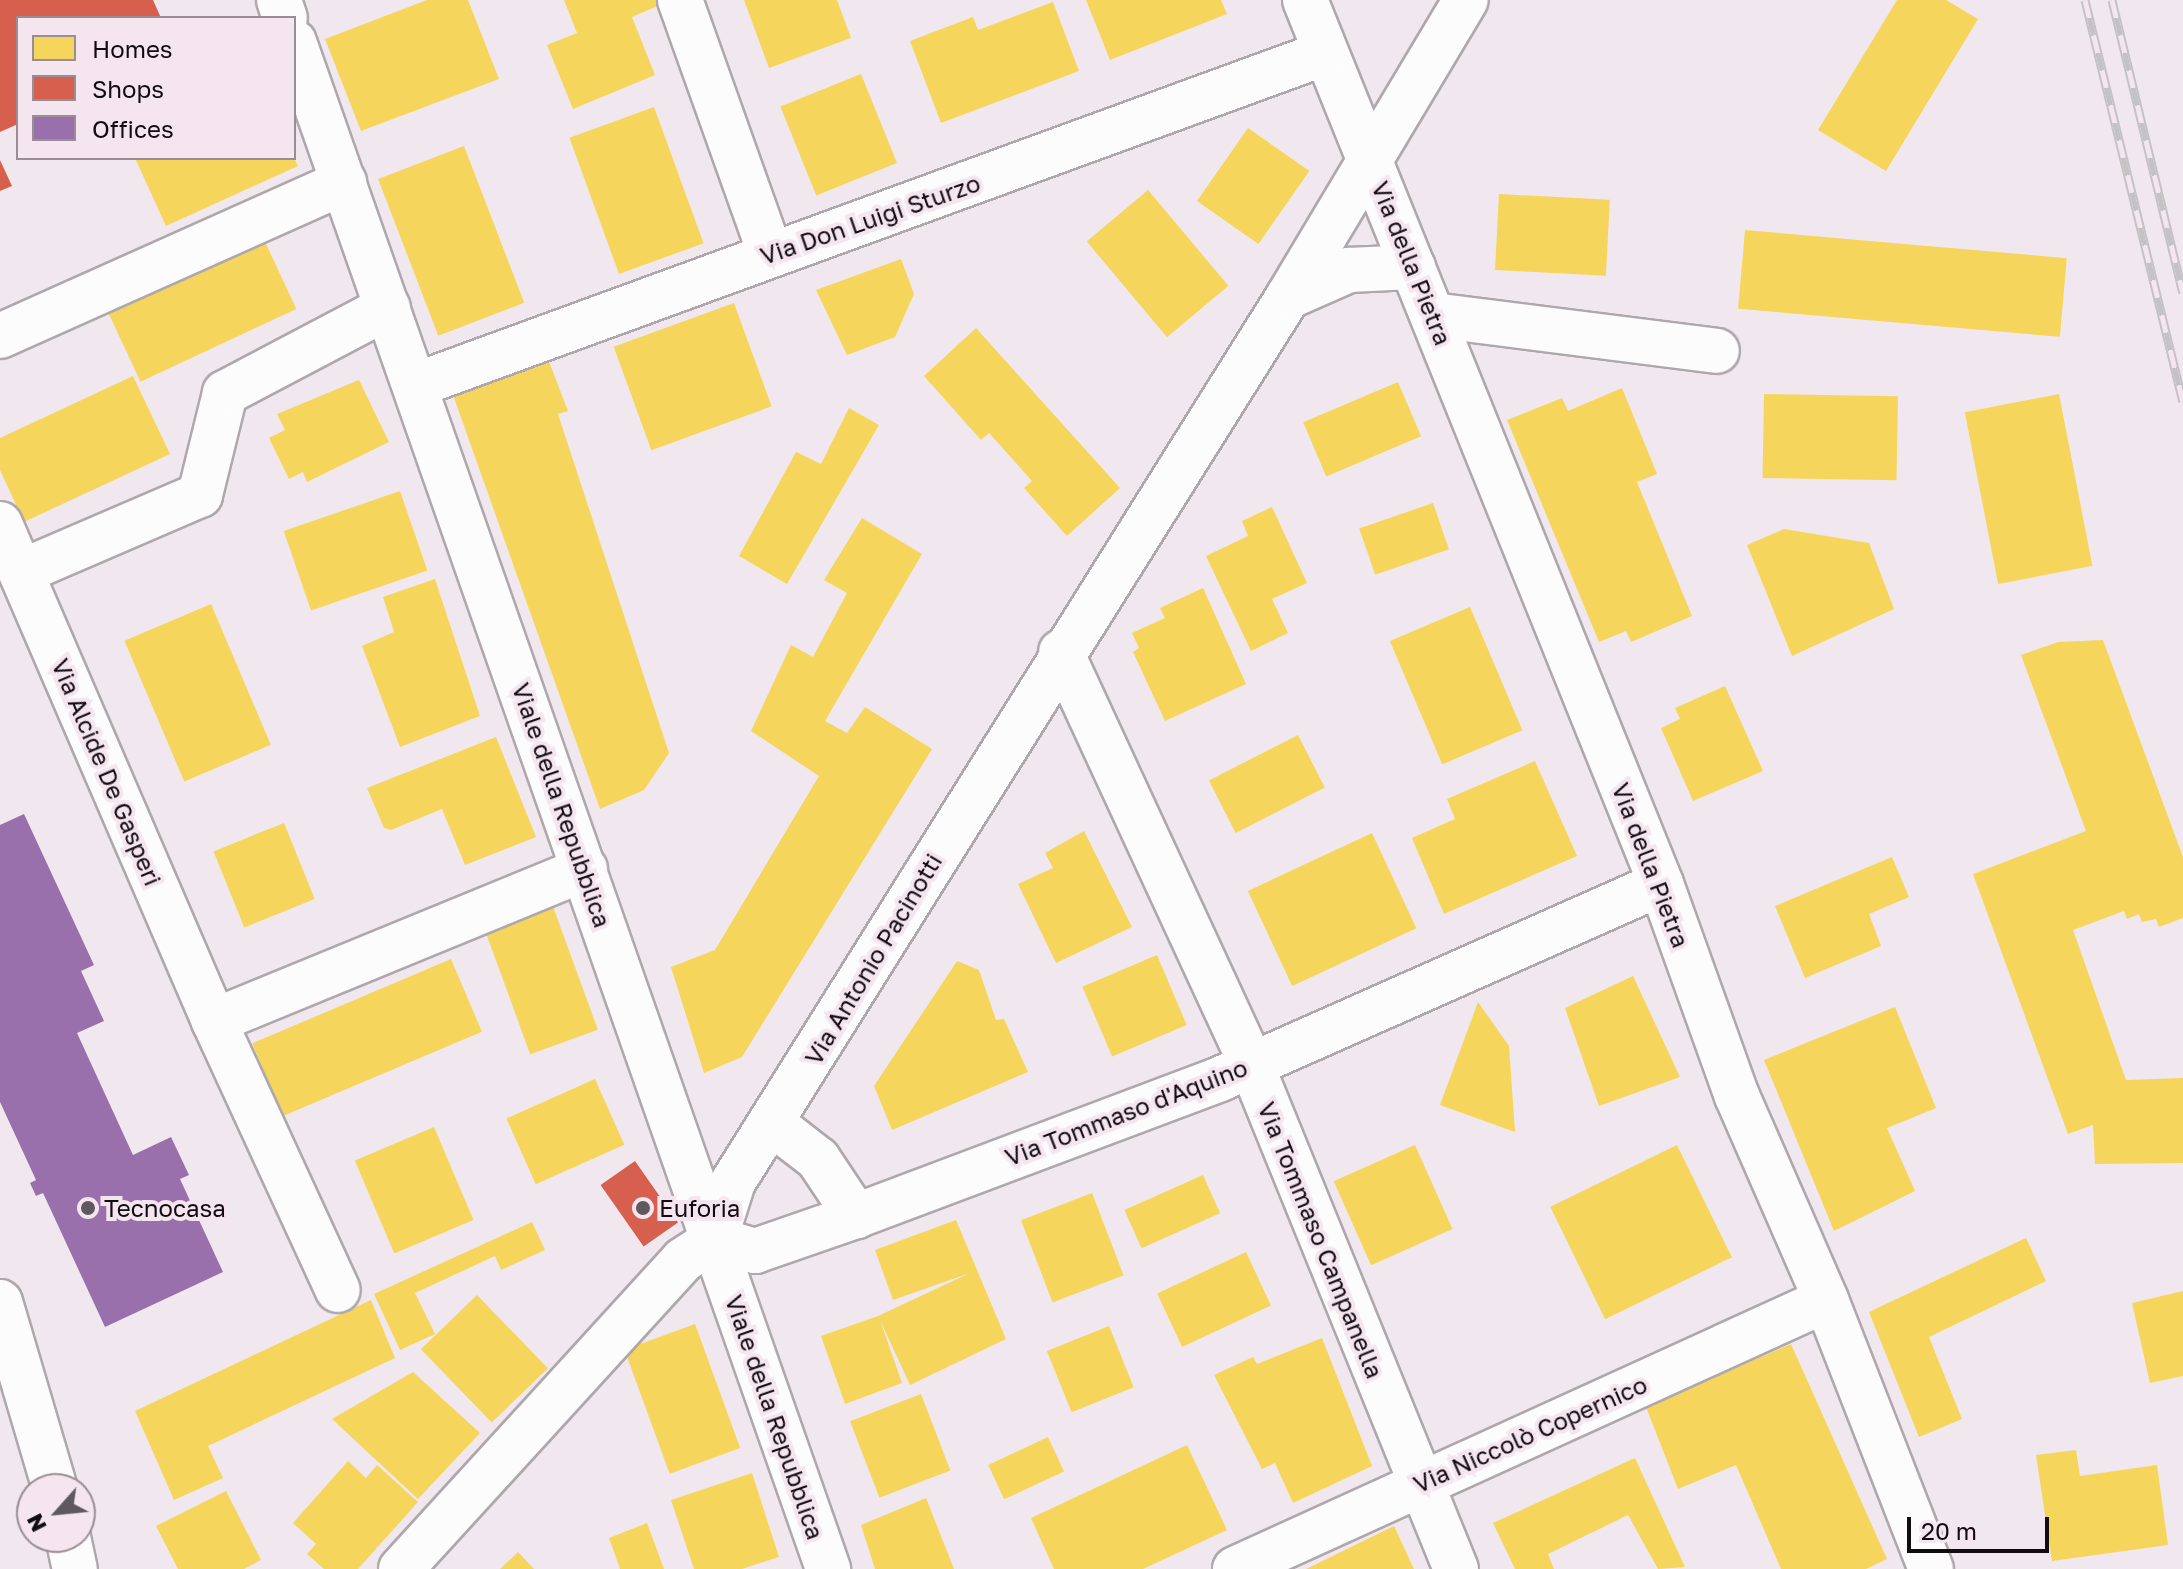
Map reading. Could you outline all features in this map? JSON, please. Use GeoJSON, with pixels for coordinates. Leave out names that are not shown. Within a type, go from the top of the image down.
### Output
{"type":"FeatureCollection","features":[{"type":"Feature","properties":{"kind":"street"},"geometry":{"type":"LineString","coordinates":[[680,0],[770,253]]}},
{"type":"Feature","properties":{"kind":"street","name":"Via della Pietra"},"geometry":{"type":"LineString","coordinates":[[1305,0],[1661,884],[1737,1096],[1826,1300],[1931,1569]]}},
{"type":"Feature","properties":{"kind":"street","name":"Via Antonio Pacinotti"},"geometry":{"type":"LineString","coordinates":[[715,1239],[733,1182],[773,1124],[1061,652],[1288,297],[1466,0]]}},
{"type":"Feature","properties":{"kind":"street","name":"Viale della Repubblica"},"geometry":{"type":"LineString","coordinates":[[296,48],[828,1569]]}},
{"type":"Feature","properties":{"kind":"street","name":"Via Don Luigi Sturzo"},"geometry":{"type":"LineString","coordinates":[[416,385],[770,253],[1018,169],[1325,53]]}},
{"type":"Feature","properties":{"kind":"street"},"geometry":{"type":"LineString","coordinates":[[0,336],[344,182]]}},
{"type":"Feature","properties":{"kind":"street"},"geometry":{"type":"LineString","coordinates":[[1288,297],[1349,270],[1413,267]]}},
{"type":"Feature","properties":{"kind":"street"},"geometry":{"type":"LineString","coordinates":[[21,572],[200,495],[225,393],[388,307]]}},
{"type":"Feature","properties":{"kind":"street"},"geometry":{"type":"LineString","coordinates":[[1433,315],[1717,351]]}},
{"type":"Feature","properties":{"kind":"street","name":"Via Alcide De Gasperi"},"geometry":{"type":"LineString","coordinates":[[0,524],[214,1021],[338,1290]]}},
{"type":"Feature","properties":{"kind":"street","name":"Via Tommaso Campanella"},"geometry":{"type":"LineString","coordinates":[[1061,652],[1251,1064],[1418,1484],[1456,1569]]}},
{"type":"Feature","properties":{"kind":"street"},"geometry":{"type":"LineString","coordinates":[[214,1021],[585,869]]}},
{"type":"Feature","properties":{"kind":"street","name":"Via Tommaso d'Aquino"},"geometry":{"type":"LineString","coordinates":[[715,1239],[755,1251],[856,1216],[1251,1064],[1661,884]]}},
{"type":"Feature","properties":{"kind":"street"},"geometry":{"type":"LineString","coordinates":[[773,1124],[818,1159],[856,1216]]}},
{"type":"Feature","properties":{"kind":"street"},"geometry":{"type":"LineString","coordinates":[[401,1569],[683,1260],[715,1239]]}},
{"type":"Feature","properties":{"kind":"street","name":"Via Niccolò Copernico"},"geometry":{"type":"LineString","coordinates":[[1235,1569],[1826,1300]]}},
{"type":"Feature","properties":{"kind":"street"},"geometry":{"type":"LineString","coordinates":[[0,1302],[50,1473]]}},
{"type":"Feature","properties":{"kind":"building: Homes"},"geometry":{"type":"Polygon","coordinates":[[[427,0],[468,0],[499,79],[361,131],[325,39],[427,0]]]}},
{"type":"Feature","properties":{"kind":"building: Homes"},"geometry":{"type":"Polygon","coordinates":[[[564,0],[658,0],[660,5],[632,17],[655,75],[573,109],[547,45],[577,33],[564,0]]]}},
{"type":"Feature","properties":{"kind":"building: Homes"},"geometry":{"type":"Polygon","coordinates":[[[744,0],[837,0],[851,38],[769,68],[744,0]]]}},
{"type":"Feature","properties":{"kind":"building: Homes"},"geometry":{"type":"Polygon","coordinates":[[[1086,0],[1221,0],[1227,14],[1110,60],[1086,0]]]}},
{"type":"Feature","properties":{"kind":"building: Homes"},"geometry":{"type":"Polygon","coordinates":[[[1897,0],[1946,0],[1978,19],[1886,171],[1818,130],[1897,0]]]}},
{"type":"Feature","properties":{"kind":"building: Homes"},"geometry":{"type":"Polygon","coordinates":[[[1053,2],[1079,71],[941,123],[910,41],[973,17],[978,30],[1053,2]]]}},
{"type":"Feature","properties":{"kind":"building: Homes"},"geometry":{"type":"Polygon","coordinates":[[[861,74],[897,163],[816,196],[780,107],[861,74]]]}},
{"type":"Feature","properties":{"kind":"building: Homes"},"geometry":{"type":"Polygon","coordinates":[[[654,107],[704,243],[619,274],[569,138],[654,107]]]}},
{"type":"Feature","properties":{"kind":"building: Homes"},"geometry":{"type":"Polygon","coordinates":[[[1248,128],[1309,171],[1258,244],[1197,201],[1248,128]]]}},
{"type":"Feature","properties":{"kind":"building: Homes"},"geometry":{"type":"Polygon","coordinates":[[[464,146],[524,303],[438,336],[378,179],[464,146]]]}},
{"type":"Feature","properties":{"kind":"building: Homes"},"geometry":{"type":"Polygon","coordinates":[[[136,160],[295,160],[298,166],[166,226],[136,160]]]}},
{"type":"Feature","properties":{"kind":"building: Homes"},"geometry":{"type":"Polygon","coordinates":[[[1148,190],[1228,286],[1167,337],[1087,241],[1148,190]]]}},
{"type":"Feature","properties":{"kind":"building: Homes"},"geometry":{"type":"Polygon","coordinates":[[[1499,194],[1610,200],[1606,276],[1495,270],[1499,194]]]}},
{"type":"Feature","properties":{"kind":"building: Homes"},"geometry":{"type":"Polygon","coordinates":[[[1745,230],[2067,258],[2060,337],[1738,309],[1745,230]]]}},
{"type":"Feature","properties":{"kind":"building: Homes"},"geometry":{"type":"Polygon","coordinates":[[[260,231],[296,309],[140,382],[104,304],[260,231]]]}},
{"type":"Feature","properties":{"kind":"building: Homes"},"geometry":{"type":"Polygon","coordinates":[[[901,259],[914,294],[895,337],[847,355],[816,290],[901,259]]]}},
{"type":"Feature","properties":{"kind":"building: Homes"},"geometry":{"type":"Polygon","coordinates":[[[734,303],[772,406],[651,450],[614,347],[734,303]]]}},
{"type":"Feature","properties":{"kind":"building: Homes"},"geometry":{"type":"Polygon","coordinates":[[[976,328],[1120,488],[1067,536],[1024,488],[1032,481],[989,433],[981,440],[924,376],[976,328]]]}},
{"type":"Feature","properties":{"kind":"building: Homes"},"geometry":{"type":"Polygon","coordinates":[[[548,359],[568,411],[558,414],[669,753],[644,790],[600,809],[453,395],[548,359]]]}},
{"type":"Feature","properties":{"kind":"building: Homes"},"geometry":{"type":"Polygon","coordinates":[[[133,376],[170,454],[24,522],[0,470],[0,438],[133,376]]]}},
{"type":"Feature","properties":{"kind":"building: Homes"},"geometry":{"type":"Polygon","coordinates":[[[359,380],[389,442],[307,482],[303,472],[289,479],[269,438],[285,430],[277,414],[359,380]]]}},
{"type":"Feature","properties":{"kind":"building: Homes"},"geometry":{"type":"Polygon","coordinates":[[[1398,382],[1421,436],[1326,477],[1303,422],[1398,382]]]}},
{"type":"Feature","properties":{"kind":"building: Homes"},"geometry":{"type":"Polygon","coordinates":[[[1622,388],[1657,474],[1637,482],[1692,616],[1631,642],[1626,631],[1599,642],[1507,420],[1562,398],[1568,411],[1622,388]]]}},
{"type":"Feature","properties":{"kind":"building: Homes"},"geometry":{"type":"Polygon","coordinates":[[[1764,394],[1898,396],[1897,480],[1763,478],[1764,394]]]}},
{"type":"Feature","properties":{"kind":"building: Homes"},"geometry":{"type":"Polygon","coordinates":[[[2059,394],[2092,566],[1998,584],[1965,412],[2059,394]]]}},
{"type":"Feature","properties":{"kind":"building: Homes"},"geometry":{"type":"Polygon","coordinates":[[[849,408],[879,425],[787,584],[739,556],[796,452],[821,464],[849,408]]]}},
{"type":"Feature","properties":{"kind":"building: Homes"},"geometry":{"type":"Polygon","coordinates":[[[400,491],[427,570],[311,610],[284,531],[400,491]]]}},
{"type":"Feature","properties":{"kind":"building: Homes"},"geometry":{"type":"Polygon","coordinates":[[[1433,503],[1449,549],[1375,575],[1359,528],[1433,503]]]}},
{"type":"Feature","properties":{"kind":"building: Homes"},"geometry":{"type":"Polygon","coordinates":[[[1272,507],[1307,583],[1272,599],[1288,633],[1251,651],[1206,556],[1248,536],[1242,521],[1272,507]]]}},
{"type":"Feature","properties":{"kind":"building: Homes"},"geometry":{"type":"Polygon","coordinates":[[[862,518],[922,554],[825,721],[847,733],[865,707],[932,749],[742,1057],[704,1073],[671,967],[715,950],[819,776],[751,731],[791,645],[813,657],[847,593],[824,580],[862,518]]]}},
{"type":"Feature","properties":{"kind":"building: Homes"},"geometry":{"type":"Polygon","coordinates":[[[1784,529],[1869,543],[1894,609],[1792,656],[1747,545],[1784,529]]]}},
{"type":"Feature","properties":{"kind":"building: Homes"},"geometry":{"type":"Polygon","coordinates":[[[435,579],[480,716],[400,747],[362,646],[394,632],[383,597],[435,579]]]}},
{"type":"Feature","properties":{"kind":"building: Homes"},"geometry":{"type":"Polygon","coordinates":[[[1203,588],[1246,684],[1165,721],[1133,652],[1139,648],[1132,633],[1165,618],[1160,608],[1203,588]]]}},
{"type":"Feature","properties":{"kind":"building: Homes"},"geometry":{"type":"Polygon","coordinates":[[[211,604],[271,745],[184,782],[124,641],[211,604]]]}},
{"type":"Feature","properties":{"kind":"building: Homes"},"geometry":{"type":"Polygon","coordinates":[[[1470,607],[1522,730],[1442,764],[1390,641],[1470,607]]]}},
{"type":"Feature","properties":{"kind":"building: Homes"},"geometry":{"type":"Polygon","coordinates":[[[2103,640],[2183,857],[2183,918],[2159,927],[2156,919],[2142,922],[2139,914],[2127,919],[2124,911],[2073,930],[2126,1080],[2183,1078],[2183,1163],[2095,1164],[2093,1125],[2068,1134],[1973,874],[2086,831],[2021,655],[2058,642],[2103,640]]]}},
{"type":"Feature","properties":{"kind":"building: Homes"},"geometry":{"type":"Polygon","coordinates":[[[1725,686],[1763,771],[1693,801],[1661,728],[1680,719],[1675,708],[1725,686]]]}},
{"type":"Feature","properties":{"kind":"building: Homes"},"geometry":{"type":"Polygon","coordinates":[[[1298,735],[1325,788],[1236,833],[1209,780],[1298,735]]]}},
{"type":"Feature","properties":{"kind":"building: Homes"},"geometry":{"type":"Polygon","coordinates":[[[496,737],[536,837],[465,865],[442,809],[391,830],[384,828],[367,788],[496,737]]]}},
{"type":"Feature","properties":{"kind":"building: Homes"},"geometry":{"type":"Polygon","coordinates":[[[1535,761],[1577,856],[1444,914],[1412,838],[1455,819],[1447,799],[1535,761]]]}},
{"type":"Feature","properties":{"kind":"building: Homes"},"geometry":{"type":"Polygon","coordinates":[[[284,823],[315,899],[244,927],[214,851],[284,823]]]}},
{"type":"Feature","properties":{"kind":"building: Homes"},"geometry":{"type":"Polygon","coordinates":[[[1084,831],[1132,927],[1056,963],[1018,884],[1053,868],[1045,853],[1084,831]]]}},
{"type":"Feature","properties":{"kind":"building: Homes"},"geometry":{"type":"Polygon","coordinates":[[[1372,833],[1416,928],[1292,986],[1248,891],[1372,833]]]}},
{"type":"Feature","properties":{"kind":"building: Homes"},"geometry":{"type":"Polygon","coordinates":[[[1892,857],[1909,897],[1869,914],[1881,946],[1805,978],[1775,906],[1892,857]]]}},
{"type":"Feature","properties":{"kind":"building: Homes"},"geometry":{"type":"Polygon","coordinates":[[[551,901],[598,1030],[530,1054],[483,926],[551,901]]]}},
{"type":"Feature","properties":{"kind":"building: Homes"},"geometry":{"type":"Polygon","coordinates":[[[1157,955],[1187,1025],[1112,1057],[1082,987],[1157,955]]]}},
{"type":"Feature","properties":{"kind":"building: Homes"},"geometry":{"type":"Polygon","coordinates":[[[451,959],[482,1032],[283,1116],[252,1043],[451,959]]]}},
{"type":"Feature","properties":{"kind":"building: Homes"},"geometry":{"type":"Polygon","coordinates":[[[957,961],[979,970],[996,1020],[1004,1019],[1028,1072],[892,1130],[874,1086],[957,961]]]}},
{"type":"Feature","properties":{"kind":"building: Homes"},"geometry":{"type":"Polygon","coordinates":[[[1633,976],[1680,1077],[1599,1106],[1565,1008],[1633,976]]]}},
{"type":"Feature","properties":{"kind":"building: Homes"},"geometry":{"type":"Polygon","coordinates":[[[1478,1002],[1509,1046],[1515,1132],[1440,1105],[1478,1002]]]}},
{"type":"Feature","properties":{"kind":"building: Homes"},"geometry":{"type":"Polygon","coordinates":[[[1895,1007],[1936,1108],[1887,1128],[1915,1191],[1834,1231],[1764,1060],[1895,1007]]]}},
{"type":"Feature","properties":{"kind":"building: Homes"},"geometry":{"type":"Polygon","coordinates":[[[595,1079],[624,1145],[536,1184],[506,1118],[595,1079]]]}},
{"type":"Feature","properties":{"kind":"building: Homes"},"geometry":{"type":"Polygon","coordinates":[[[434,1127],[473,1220],[394,1254],[355,1161],[434,1127]]]}},
{"type":"Feature","properties":{"kind":"building: Homes"},"geometry":{"type":"Polygon","coordinates":[[[1415,1145],[1452,1229],[1371,1265],[1334,1181],[1415,1145]]]}},
{"type":"Feature","properties":{"kind":"building: Homes"},"geometry":{"type":"Polygon","coordinates":[[[1677,1145],[1732,1257],[1605,1319],[1550,1207],[1677,1145]]]}},
{"type":"Feature","properties":{"kind":"building: Homes"},"geometry":{"type":"Polygon","coordinates":[[[1203,1175],[1220,1213],[1142,1248],[1124,1210],[1203,1175]]]}},
{"type":"Feature","properties":{"kind":"building: Homes"},"geometry":{"type":"Polygon","coordinates":[[[1092,1193],[1124,1275],[1053,1302],[1021,1220],[1092,1193]]]}},
{"type":"Feature","properties":{"kind":"building: Homes"},"geometry":{"type":"Polygon","coordinates":[[[956,1220],[1006,1339],[910,1385],[880,1320],[902,1383],[845,1404],[821,1336],[878,1316],[970,1273],[893,1300],[875,1250],[956,1220]]]}},
{"type":"Feature","properties":{"kind":"building: Homes"},"geometry":{"type":"Polygon","coordinates":[[[532,1222],[545,1250],[501,1270],[495,1256],[415,1293],[435,1334],[400,1350],[374,1294],[532,1222]]]}},
{"type":"Feature","properties":{"kind":"building: Homes"},"geometry":{"type":"Polygon","coordinates":[[[2026,1238],[2046,1281],[1929,1337],[1962,1419],[1919,1437],[1869,1312],[2026,1238]]]}},
{"type":"Feature","properties":{"kind":"building: Homes"},"geometry":{"type":"Polygon","coordinates":[[[1246,1252],[1271,1305],[1182,1347],[1157,1293],[1246,1252]]]}},
{"type":"Feature","properties":{"kind":"building: Homes"},"geometry":{"type":"Polygon","coordinates":[[[2183,1291],[2183,1376],[2150,1383],[2132,1303],[2183,1291]]]}},
{"type":"Feature","properties":{"kind":"building: Homes"},"geometry":{"type":"Polygon","coordinates":[[[477,1295],[548,1368],[492,1423],[421,1349],[477,1295]]]}},
{"type":"Feature","properties":{"kind":"building: Homes"},"geometry":{"type":"Polygon","coordinates":[[[371,1300],[395,1358],[208,1446],[223,1478],[174,1500],[135,1411],[371,1300]]]}},
{"type":"Feature","properties":{"kind":"building: Homes"},"geometry":{"type":"Polygon","coordinates":[[[695,1324],[740,1448],[670,1474],[625,1350],[695,1324]]]}},
{"type":"Feature","properties":{"kind":"building: Homes"},"geometry":{"type":"Polygon","coordinates":[[[1109,1326],[1134,1387],[1072,1412],[1047,1351],[1109,1326]]]}},
{"type":"Feature","properties":{"kind":"building: Homes"},"geometry":{"type":"Polygon","coordinates":[[[1322,1338],[1372,1466],[1293,1503],[1275,1463],[1262,1469],[1214,1375],[1253,1357],[1257,1364],[1322,1338]]]}},
{"type":"Feature","properties":{"kind":"building: Homes"},"geometry":{"type":"Polygon","coordinates":[[[1791,1344],[1887,1559],[1866,1569],[1781,1569],[1736,1465],[1678,1489],[1646,1407],[1791,1344]]]}},
{"type":"Feature","properties":{"kind":"building: Homes"},"geometry":{"type":"Polygon","coordinates":[[[413,1372],[480,1433],[418,1499],[332,1419],[413,1372]]]}},
{"type":"Feature","properties":{"kind":"building: Homes"},"geometry":{"type":"Polygon","coordinates":[[[921,1394],[950,1471],[879,1498],[850,1421],[921,1394]]]}},
{"type":"Feature","properties":{"kind":"building: Homes"},"geometry":{"type":"Polygon","coordinates":[[[1048,1437],[1064,1471],[1004,1499],[988,1465],[1048,1437]]]}},
{"type":"Feature","properties":{"kind":"building: Homes"},"geometry":{"type":"Polygon","coordinates":[[[1187,1445],[1227,1530],[1143,1569],[1054,1569],[1031,1518],[1187,1445]]]}},
{"type":"Feature","properties":{"kind":"building: Homes"},"geometry":{"type":"Polygon","coordinates":[[[2076,1450],[2080,1476],[2157,1465],[2168,1545],[2052,1561],[2036,1455],[2076,1450]]]}},
{"type":"Feature","properties":{"kind":"building: Homes"},"geometry":{"type":"Polygon","coordinates":[[[1635,1458],[1685,1567],[1658,1569],[1628,1515],[1548,1554],[1554,1569],[1515,1569],[1493,1523],[1635,1458]]]}},
{"type":"Feature","properties":{"kind":"building: Homes"},"geometry":{"type":"Polygon","coordinates":[[[348,1461],[366,1478],[377,1465],[418,1502],[358,1569],[324,1569],[307,1554],[316,1544],[293,1523],[348,1461]]]}},
{"type":"Feature","properties":{"kind":"building: Homes"},"geometry":{"type":"Polygon","coordinates":[[[752,1473],[779,1557],[742,1569],[694,1569],[671,1500],[752,1473]]]}},
{"type":"Feature","properties":{"kind":"building: Homes"},"geometry":{"type":"Polygon","coordinates":[[[226,1491],[261,1560],[244,1569],[178,1569],[156,1526],[226,1491]]]}},
{"type":"Feature","properties":{"kind":"building: Homes"},"geometry":{"type":"Polygon","coordinates":[[[926,1498],[954,1569],[875,1569],[861,1525],[926,1498]]]}},
{"type":"Feature","properties":{"kind":"building: Homes"},"geometry":{"type":"Polygon","coordinates":[[[647,1523],[664,1569],[620,1569],[609,1538],[647,1523]]]}},
{"type":"Feature","properties":{"kind":"building: Homes"},"geometry":{"type":"Polygon","coordinates":[[[1394,1526],[1414,1569],[1306,1569],[1394,1526]]]}},
{"type":"Feature","properties":{"kind":"building: Homes"},"geometry":{"type":"Polygon","coordinates":[[[518,1552],[534,1569],[500,1569],[518,1552]]]}},
{"type":"Feature","properties":{"kind":"building: Shops"},"geometry":{"type":"Polygon","coordinates":[[[0,0],[153,0],[160,16],[16,16],[16,125],[0,132],[0,0]]]}},
{"type":"Feature","properties":{"kind":"building: Shops"},"geometry":{"type":"Polygon","coordinates":[[[0,160],[12,186],[0,191],[0,160]]]}},
{"type":"Feature","properties":{"kind":"building: Shops"},"geometry":{"type":"Polygon","coordinates":[[[635,1161],[678,1222],[644,1247],[601,1185],[635,1161]]]}},
{"type":"Feature","properties":{"kind":"building: Offices"},"geometry":{"type":"Polygon","coordinates":[[[24,814],[94,965],[81,971],[104,1021],[77,1033],[133,1155],[171,1137],[189,1175],[180,1179],[223,1272],[105,1327],[43,1193],[36,1196],[30,1183],[36,1180],[0,1102],[0,825],[24,814]]]}},
{"type":"Feature","properties":{"kind":"railway"},"geometry":{"type":"LineString","coordinates":[[2085,0],[2183,401]]}},
{"type":"Feature","properties":{"kind":"railway"},"geometry":{"type":"LineString","coordinates":[[2112,0],[2183,293]]}},
{"type":"Feature","properties":{"kind":"place","name":"Tecnocasa"},"geometry":{"type":"Point","coordinates":[88,1208]}},
{"type":"Feature","properties":{"kind":"place","name":"Euforia"},"geometry":{"type":"Point","coordinates":[643,1208]}}]}
